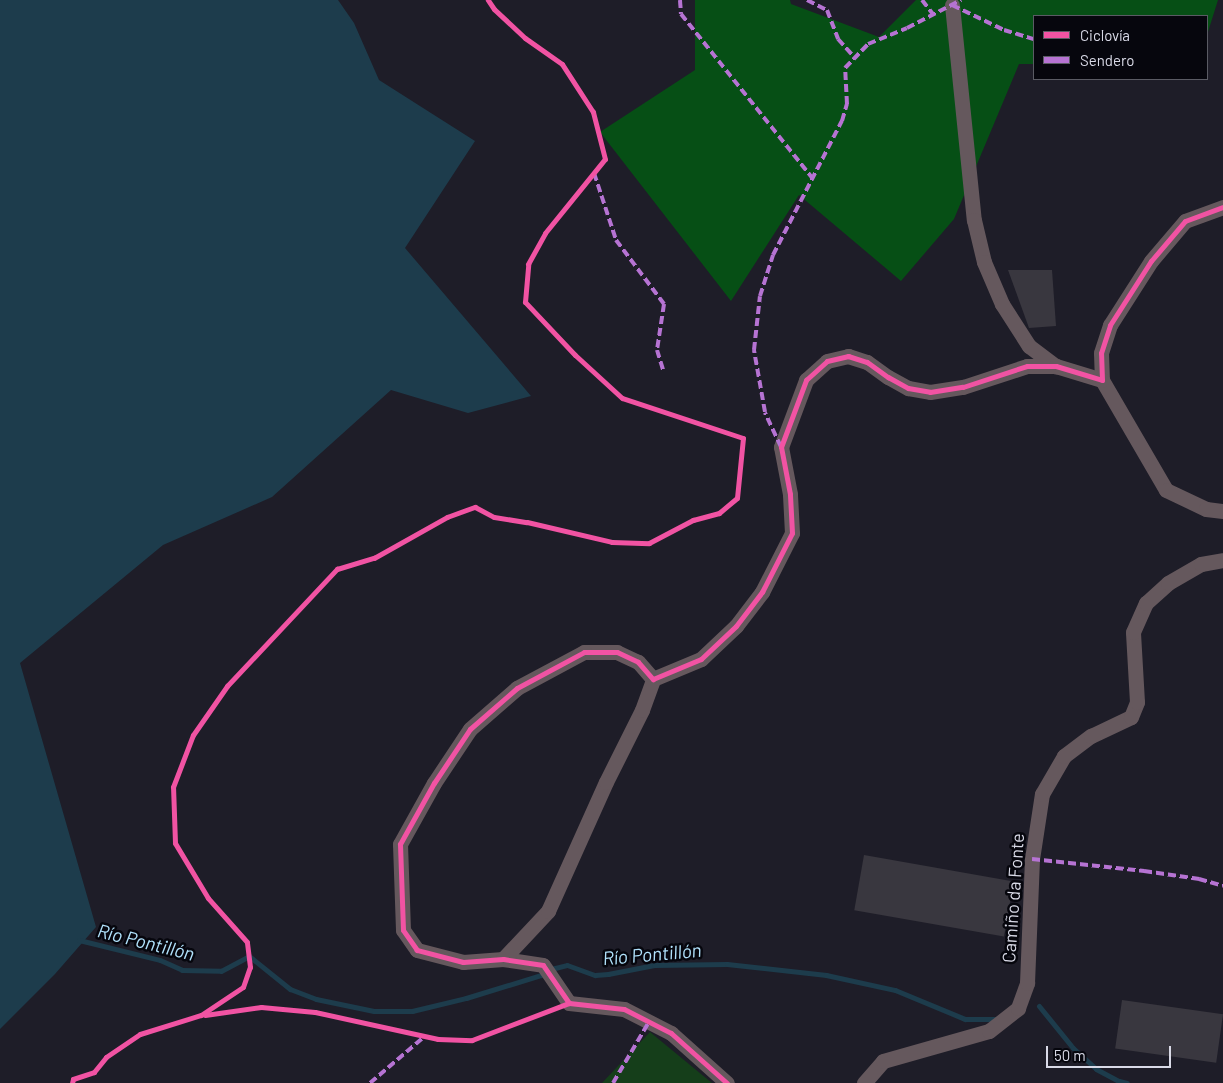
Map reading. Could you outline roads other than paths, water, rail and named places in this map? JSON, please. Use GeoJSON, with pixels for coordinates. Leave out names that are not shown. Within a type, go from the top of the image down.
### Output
{"type":"FeatureCollection","features":[{"type":"Feature","properties":{"kind":"street"},"geometry":{"type":"LineString","coordinates":[[952,5],[974,220],[984,262],[1002,304],[1029,346],[1056,366]]}},
{"type":"Feature","properties":{"kind":"street"},"geometry":{"type":"LineString","coordinates":[[1223,207],[1185,221],[1151,261],[1110,325],[1101,352],[1102,380],[1166,490],[1206,509],[1223,512]]}},
{"type":"Feature","properties":{"kind":"street"},"geometry":{"type":"LineString","coordinates":[[503,959],[548,911],[606,782],[642,710],[653,680],[701,659],[736,626],[762,592],[792,533],[790,494],[781,447],[806,380],[827,361],[848,356],[867,362],[908,388],[930,392],[963,386],[1027,366],[1056,366],[1102,380]]}},
{"type":"Feature","properties":{"kind":"street","name":"Camiño da Fonte"},"geometry":{"type":"LineString","coordinates":[[864,1083],[883,1061],[989,1031],[1018,1008],[1027,983],[1032,858],[1042,794],[1064,756],[1092,736],[1130,717],[1138,702],[1133,632],[1146,603],[1168,583],[1201,564],[1223,560]]}},
{"type":"Feature","properties":{"kind":"street"},"geometry":{"type":"LineString","coordinates":[[653,680],[638,662],[617,652],[584,652],[517,688],[470,729],[434,783],[400,844],[403,930],[417,950],[463,962],[503,959],[543,965],[568,1003],[624,1009],[671,1033],[726,1083]]}},
{"type":"Feature","properties":{"kind":"water"},"geometry":{"type":"Polygon","coordinates":[[[0,0],[338,0],[354,23],[379,80],[475,141],[405,248],[531,396],[468,413],[391,390],[272,497],[163,545],[20,663],[96,927],[55,974],[0,1029],[0,0]]]}},
{"type":"Feature","properties":{"kind":"waterway","name":"Río Pontillón"},"geometry":{"type":"LineString","coordinates":[[79,940],[160,960],[182,970],[221,971],[249,956],[290,989],[316,999],[374,1011],[412,1011],[466,998],[567,965],[595,975],[654,965],[727,964],[826,975],[895,990],[965,1019],[996,1019]]}},
{"type":"Feature","properties":{"kind":"waterway","name":"Río Pontillón"},"geometry":{"type":"LineString","coordinates":[[1039,1006],[1073,1048],[1096,1069],[1127,1083]]}}]}
